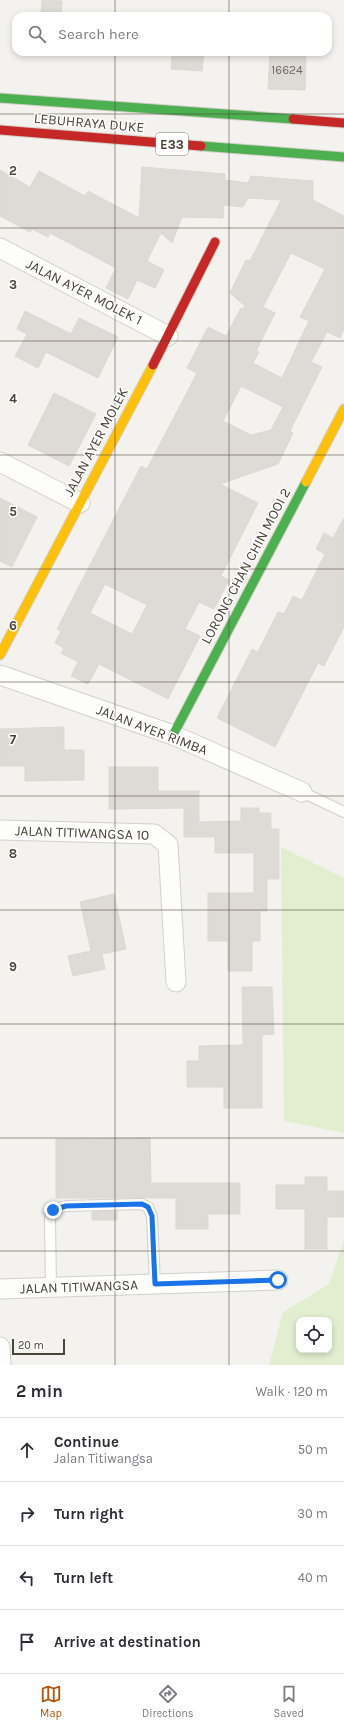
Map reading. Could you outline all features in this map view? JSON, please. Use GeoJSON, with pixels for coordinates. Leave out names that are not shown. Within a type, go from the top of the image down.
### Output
{"type":"FeatureCollection","features":[{"type":"Feature","properties":{"kind":"main road","name":"LEBUHRAYA DUKE"},"geometry":{"type":"LineString","coordinates":[[0,98],[344,123]]}},
{"type":"Feature","properties":{"kind":"main road","name":"LEBUHRAYA DUKE"},"geometry":{"type":"LineString","coordinates":[[0,130],[344,157]]}},
{"type":"Feature","properties":{"kind":"main road","name":"JALAN AYER MOLEK"},"geometry":{"type":"LineString","coordinates":[[0,655],[168,336],[215,242]]}},
{"type":"Feature","properties":{"kind":"main road","name":"LORONG CHAN CHIN MOOI 2"},"geometry":{"type":"LineString","coordinates":[[173,735],[344,410]]}},
{"type":"Feature","properties":{"kind":"street","name":"JALAN AYER MOLEK 1"},"geometry":{"type":"LineString","coordinates":[[0,248],[168,336]]}},
{"type":"Feature","properties":{"kind":"street"},"geometry":{"type":"LineString","coordinates":[[0,462],[80,503]]}},
{"type":"Feature","properties":{"kind":"street","name":"JALAN AYER RIMBA"},"geometry":{"type":"LineString","coordinates":[[0,675],[173,735],[302,792]]}},
{"type":"Feature","properties":{"kind":"street","name":"JALAN TITIWANGSA 10"},"geometry":{"type":"LineString","coordinates":[[0,830],[154,834],[168,846],[176,982]]}},
{"type":"Feature","properties":{"kind":"street","name":"JALAN TITIWANGSA"},"geometry":{"type":"LineString","coordinates":[[0,1289],[278,1280]]}},
{"type":"Feature","properties":{"kind":"street"},"geometry":{"type":"LineString","coordinates":[[0,1347],[1,1365]]}},
{"type":"Feature","properties":{"kind":"lane"},"geometry":{"type":"LineString","coordinates":[[302,792],[344,812]]}},
{"type":"Feature","properties":{"kind":"lane"},"geometry":{"type":"LineString","coordinates":[[51,1288],[50,1220],[53,1210],[66,1206],[142,1204],[148,1207],[152,1216],[155,1284]]}},
{"type":"Feature","properties":{"kind":"green space"},"geometry":{"type":"Polygon","coordinates":[[[281,847],[344,878],[344,1133],[284,1121],[281,847]]]}},
{"type":"Feature","properties":{"kind":"green space"},"geometry":{"type":"Polygon","coordinates":[[[344,1240],[344,1365],[269,1365],[283,1312],[329,1284],[344,1240]]]}},
{"type":"Feature","properties":{"kind":"building"},"geometry":{"type":"Polygon","coordinates":[[[42,0],[62,1],[61,12],[41,12],[42,0]]]}},
{"type":"Feature","properties":{"kind":"building"},"geometry":{"type":"Polygon","coordinates":[[[172,56],[204,56],[202,71],[171,69],[172,56]]]}},
{"type":"Feature","properties":{"kind":"building"},"geometry":{"type":"Polygon","coordinates":[[[270,56],[306,56],[305,90],[268,89],[270,56]]]}},
{"type":"Feature","properties":{"kind":"building"},"geometry":{"type":"Polygon","coordinates":[[[142,167],[225,174],[225,180],[248,183],[251,176],[313,181],[313,200],[344,216],[344,329],[340,338],[327,332],[311,362],[322,367],[290,431],[293,433],[278,464],[220,484],[258,503],[221,576],[229,580],[214,609],[199,602],[185,629],[200,636],[168,699],[99,664],[88,684],[71,676],[78,662],[61,653],[64,648],[55,643],[61,631],[57,629],[141,466],[147,469],[197,373],[187,368],[208,327],[226,336],[241,308],[243,309],[245,306],[230,293],[246,260],[250,261],[281,200],[248,198],[243,207],[224,205],[223,218],[182,217],[172,243],[161,233],[147,261],[164,270],[155,288],[137,280],[128,299],[106,288],[116,268],[50,233],[48,237],[32,229],[30,232],[0,216],[0,170],[30,187],[39,171],[85,196],[88,191],[139,218],[142,167]],[[291,253],[263,307],[275,313],[256,351],[259,352],[253,363],[282,378],[309,321],[300,317],[325,269],[291,253]],[[241,386],[223,421],[251,435],[271,430],[283,407],[241,386]],[[105,584],[90,613],[132,634],[147,605],[105,584]]]}},
{"type":"Feature","properties":{"kind":"building"},"geometry":{"type":"Polygon","coordinates":[[[25,311],[71,334],[79,318],[118,337],[98,378],[46,352],[38,368],[15,356],[27,334],[17,329],[25,311]]]}},
{"type":"Feature","properties":{"kind":"building"},"geometry":{"type":"Polygon","coordinates":[[[54,393],[96,414],[69,466],[28,445],[54,393]]]}},
{"type":"Feature","properties":{"kind":"building"},"geometry":{"type":"Polygon","coordinates":[[[0,498],[37,517],[12,567],[0,561],[0,498]]]}},
{"type":"Feature","properties":{"kind":"building"},"geometry":{"type":"Polygon","coordinates":[[[344,518],[344,627],[324,666],[318,663],[275,747],[217,718],[252,649],[258,652],[278,612],[284,614],[293,596],[302,600],[325,554],[316,549],[324,533],[333,538],[344,518]]]}},
{"type":"Feature","properties":{"kind":"building"},"geometry":{"type":"Polygon","coordinates":[[[64,727],[64,750],[84,750],[84,780],[25,781],[25,766],[0,766],[0,729],[64,727]]]}},
{"type":"Feature","properties":{"kind":"building"},"geometry":{"type":"Polygon","coordinates":[[[109,767],[158,767],[158,791],[199,791],[199,822],[241,821],[241,808],[259,808],[259,813],[271,813],[271,829],[279,829],[279,879],[267,879],[267,911],[260,911],[260,941],[252,941],[252,971],[228,971],[228,941],[208,941],[208,893],[254,893],[254,853],[215,853],[215,837],[184,837],[184,808],[109,809],[109,767]]]}},
{"type":"Feature","properties":{"kind":"building"},"geometry":{"type":"Polygon","coordinates":[[[114,894],[126,949],[102,954],[105,969],[73,976],[68,956],[91,951],[80,902],[114,894]]]}},
{"type":"Feature","properties":{"kind":"building"},"geometry":{"type":"Polygon","coordinates":[[[242,987],[272,987],[274,1034],[262,1035],[262,1108],[224,1108],[224,1087],[187,1087],[187,1061],[199,1061],[199,1046],[243,1045],[242,987]]]}},
{"type":"Feature","properties":{"kind":"building"},"geometry":{"type":"Polygon","coordinates":[[[150,1138],[151,1183],[240,1183],[240,1214],[208,1214],[208,1229],[176,1229],[176,1198],[56,1198],[56,1139],[150,1138]]]}},
{"type":"Feature","properties":{"kind":"building"},"geometry":{"type":"Polygon","coordinates":[[[305,1177],[327,1177],[327,1191],[344,1191],[344,1217],[327,1217],[327,1249],[305,1249],[305,1209],[276,1209],[276,1185],[305,1185],[305,1177]]]}},
{"type":"Feature","properties":{"kind":"building"},"geometry":{"type":"Polygon","coordinates":[[[117,1211],[117,1220],[92,1220],[92,1212],[117,1211]]]}},
{"type":"Feature","properties":{"kind":"traffic: fast"},"geometry":{"type":"LineString","coordinates":[[0,98],[293,119]]}},
{"type":"Feature","properties":{"kind":"traffic: fast"},"geometry":{"type":"LineString","coordinates":[[201,146],[344,157]]}},
{"type":"Feature","properties":{"kind":"traffic: fast"},"geometry":{"type":"LineString","coordinates":[[173,735],[306,482]]}},
{"type":"Feature","properties":{"kind":"traffic: slow"},"geometry":{"type":"LineString","coordinates":[[0,655],[153,365]]}},
{"type":"Feature","properties":{"kind":"traffic: slow"},"geometry":{"type":"LineString","coordinates":[[306,482],[344,409]]}},
{"type":"Feature","properties":{"kind":"traffic: jam"},"geometry":{"type":"LineString","coordinates":[[293,119],[344,123]]}},
{"type":"Feature","properties":{"kind":"traffic: jam"},"geometry":{"type":"LineString","coordinates":[[0,130],[201,146]]}},
{"type":"Feature","properties":{"kind":"traffic: jam"},"geometry":{"type":"LineString","coordinates":[[153,365],[215,242]]}},
{"type":"Feature","properties":{"kind":"route"},"geometry":{"type":"LineString","coordinates":[[53,1210],[66,1206],[142,1204],[148,1207],[152,1216],[155,1284],[278,1280]]}}]}
